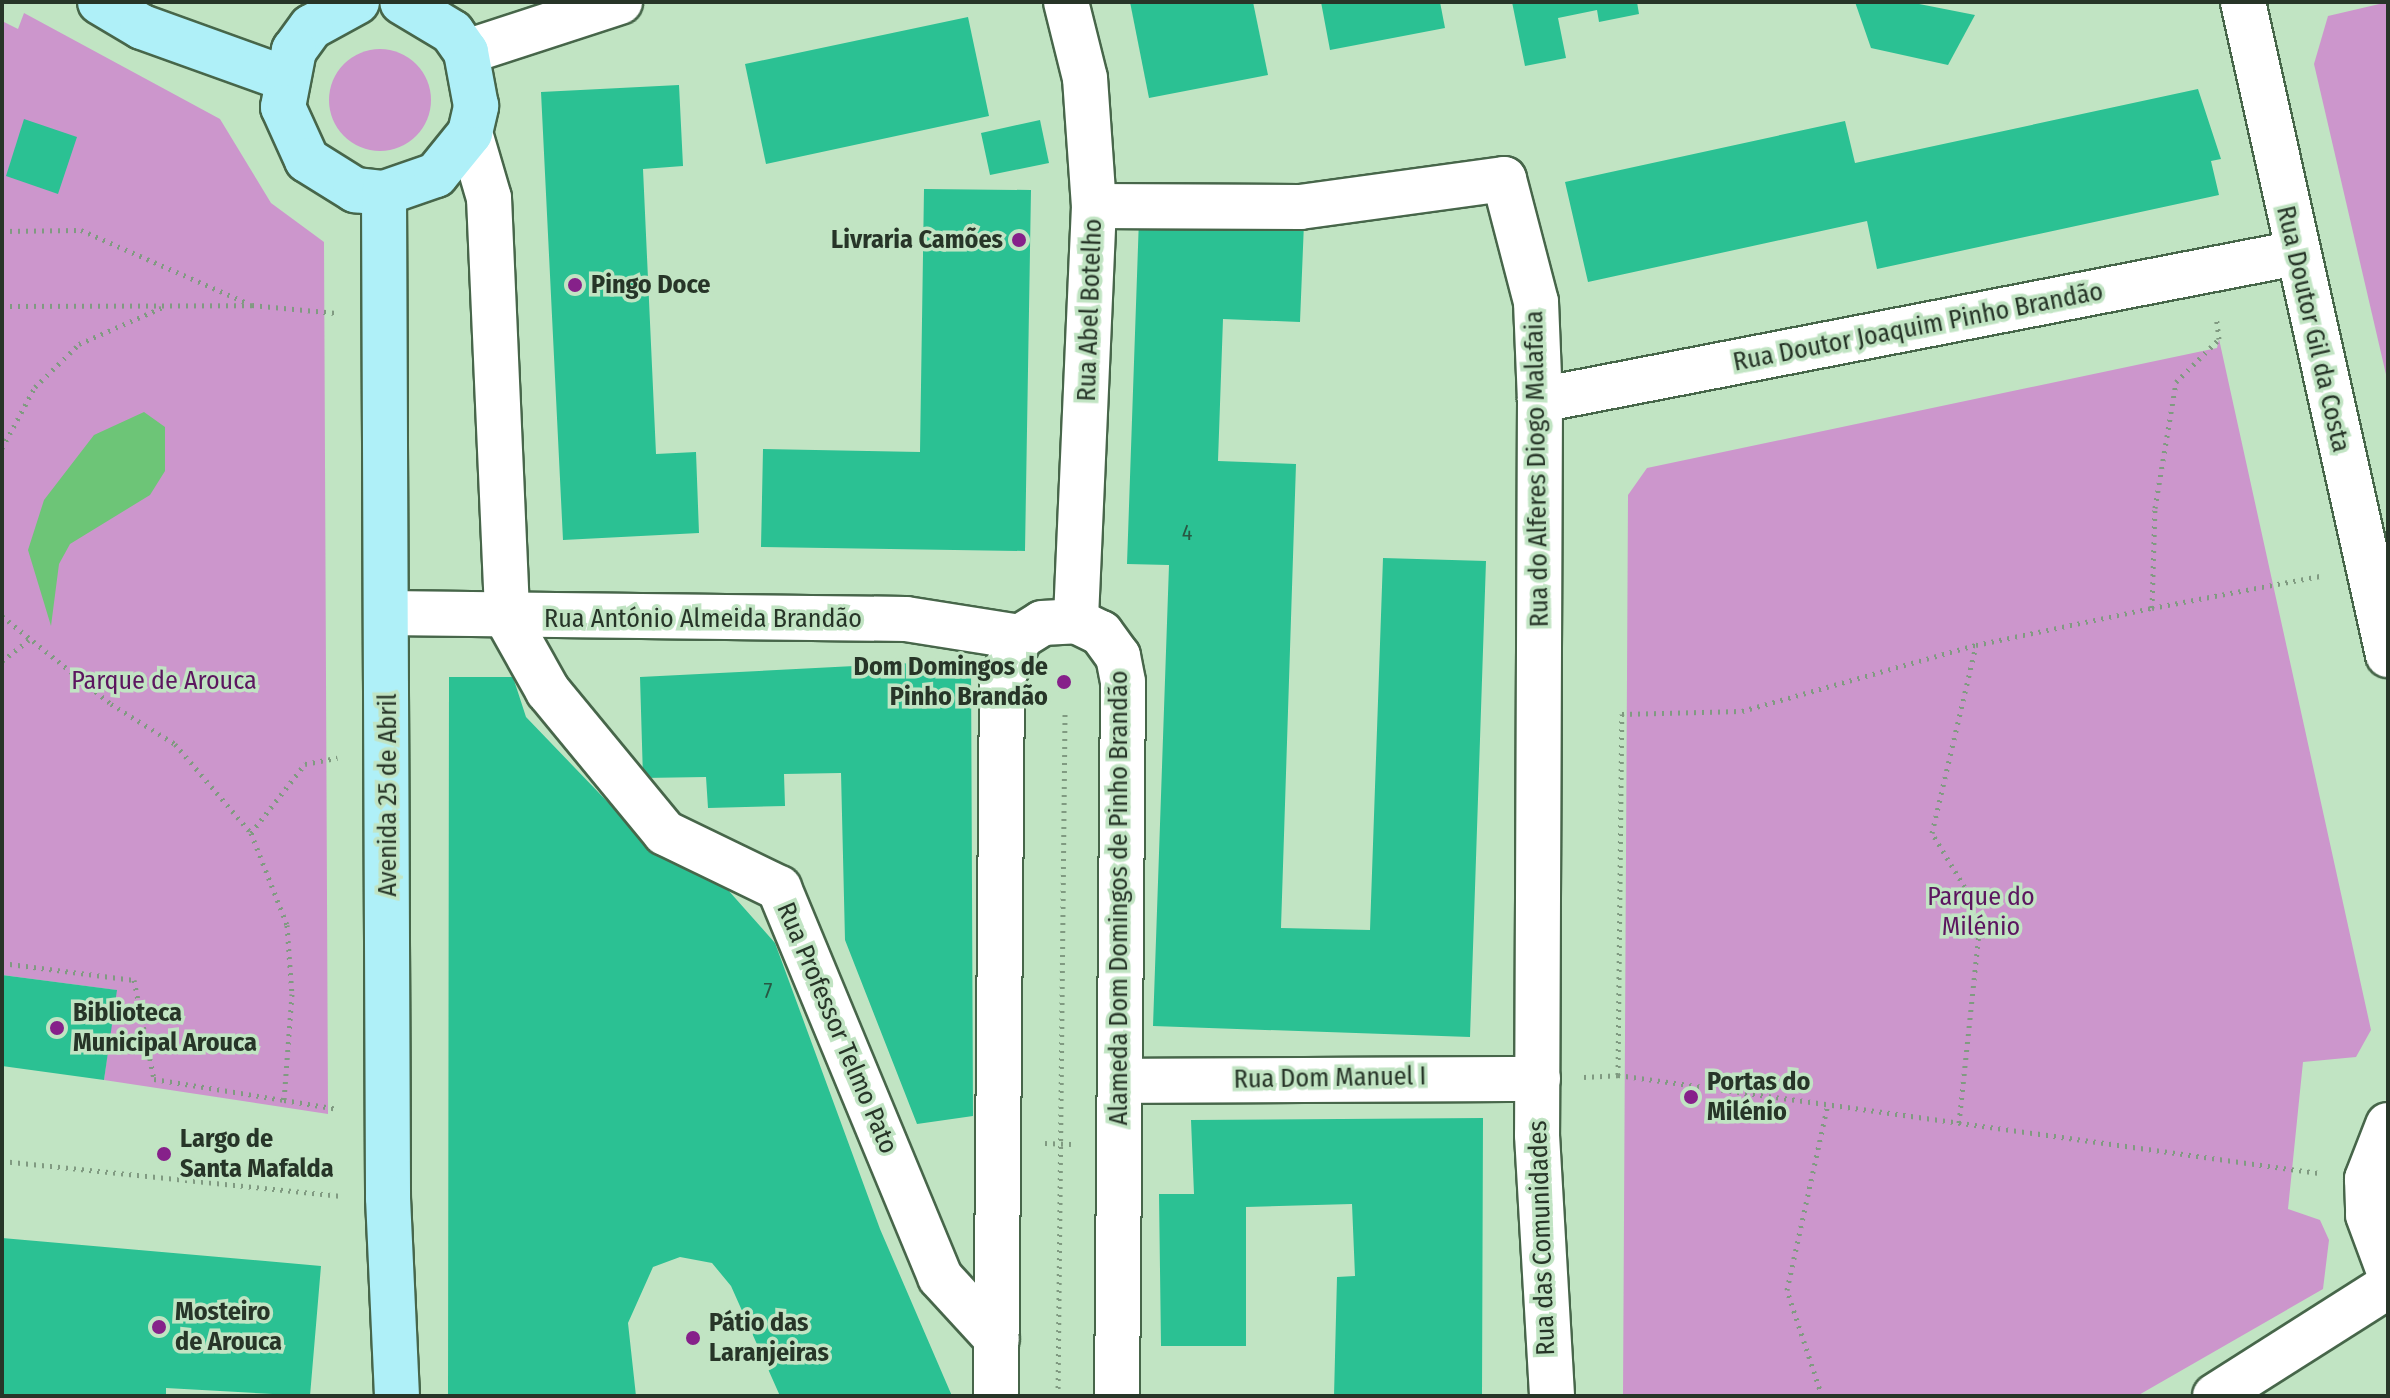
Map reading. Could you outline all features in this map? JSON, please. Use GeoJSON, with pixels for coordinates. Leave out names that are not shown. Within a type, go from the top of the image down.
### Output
{"type":"FeatureCollection","features":[{"type":"Feature","properties":{"kind":"main road"},"geometry":{"type":"LineString","coordinates":[[100,2],[142,27],[284,78]]}},
{"type":"Feature","properties":{"kind":"main road"},"geometry":{"type":"LineString","coordinates":[[357,2],[311,27],[284,78],[287,121],[307,160],[355,190],[384,193],[436,175],[470,133],[476,106],[466,52],[435,16],[402,2]]}},
{"type":"Feature","properties":{"kind":"main road","name":"Avenida 25 de Abril"},"geometry":{"type":"LineString","coordinates":[[384,193],[382,317],[389,748],[388,1198],[397,1396]]}},
{"type":"Feature","properties":{"kind":"street"},"geometry":{"type":"LineString","coordinates":[[466,52],[620,2]]}},
{"type":"Feature","properties":{"kind":"street","name":"Rua Abel Botelho"},"geometry":{"type":"LineString","coordinates":[[1066,2],[1085,78],[1094,206],[1076,621]]}},
{"type":"Feature","properties":{"kind":"street","name":"Rua Doutor Gil da Costa"},"geometry":{"type":"LineString","coordinates":[[2243,2],[2296,253],[2388,655]]}},
{"type":"Feature","properties":{"kind":"street"},"geometry":{"type":"LineString","coordinates":[[470,133],[489,198],[507,618]]}},
{"type":"Feature","properties":{"kind":"street","name":"Rua do Alferes Diogo Malafaia"},"geometry":{"type":"LineString","coordinates":[[1094,206],[1300,207],[1504,179],[1536,302],[1540,400],[1538,1079]]}},
{"type":"Feature","properties":{"kind":"street","name":"Rua Doutor Joaquim Pinho Brandão"},"geometry":{"type":"LineString","coordinates":[[1540,400],[2296,253]]}},
{"type":"Feature","properties":{"kind":"street","name":"Rua António Almeida Brandão"},"geometry":{"type":"LineString","coordinates":[[386,613],[507,618],[906,619],[1020,637]]}},
{"type":"Feature","properties":{"kind":"street","name":"Rua Professor Telmo Pato"},"geometry":{"type":"LineString","coordinates":[[507,618],[548,691],[665,833],[779,888],[940,1277],[997,1339]]}},
{"type":"Feature","properties":{"kind":"street"},"geometry":{"type":"LineString","coordinates":[[996,1396],[999,713],[1009,653],[1020,637],[1042,623],[1076,621]]}},
{"type":"Feature","properties":{"kind":"street","name":"Alameda Dom Domingos de Pinho Brandão"},"geometry":{"type":"LineString","coordinates":[[1076,621],[1101,633],[1118,656],[1122,712],[1117,1396]]}},
{"type":"Feature","properties":{"kind":"street","name":"Rua Dom Manuel I"},"geometry":{"type":"LineString","coordinates":[[1121,1081],[1538,1079]]}},
{"type":"Feature","properties":{"kind":"street","name":"Rua das Comunidades"},"geometry":{"type":"LineString","coordinates":[[1538,1079],[1552,1396]]}},
{"type":"Feature","properties":{"kind":"street"},"geometry":{"type":"LineString","coordinates":[[2388,1125],[2367,1179],[2368,1215],[2388,1269]]}},
{"type":"Feature","properties":{"kind":"street"},"geometry":{"type":"LineString","coordinates":[[2215,1396],[2388,1286]]}},
{"type":"Feature","properties":{"kind":"path"},"geometry":{"type":"LineString","coordinates":[[2,231],[81,230],[252,305]]}},
{"type":"Feature","properties":{"kind":"path"},"geometry":{"type":"LineString","coordinates":[[2152,608],[2155,508],[2176,382],[2219,339],[2210,270]]}},
{"type":"Feature","properties":{"kind":"path"},"geometry":{"type":"LineString","coordinates":[[2,448],[35,387],[79,344],[132,315],[170,305]]}},
{"type":"Feature","properties":{"kind":"path"},"geometry":{"type":"LineString","coordinates":[[2,306],[252,305],[382,317]]}},
{"type":"Feature","properties":{"kind":"path"},"geometry":{"type":"LineString","coordinates":[[1618,1075],[1622,714],[1742,711],[1976,645],[2368,566]]}},
{"type":"Feature","properties":{"kind":"path"},"geometry":{"type":"LineString","coordinates":[[2,607],[4,618],[29,640],[175,744],[251,833],[287,925],[292,994],[284,1100]]}},
{"type":"Feature","properties":{"kind":"path"},"geometry":{"type":"LineString","coordinates":[[2,661],[29,640]]}},
{"type":"Feature","properties":{"kind":"path"},"geometry":{"type":"LineString","coordinates":[[1959,1123],[1981,914],[1932,833],[1976,645]]}},
{"type":"Feature","properties":{"kind":"path"},"geometry":{"type":"LineString","coordinates":[[1058,1396],[1065,712]]}},
{"type":"Feature","properties":{"kind":"path"},"geometry":{"type":"LineString","coordinates":[[999,713],[1122,712]]}},
{"type":"Feature","properties":{"kind":"path"},"geometry":{"type":"LineString","coordinates":[[251,833],[305,764],[389,748]]}},
{"type":"Feature","properties":{"kind":"path"},"geometry":{"type":"LineString","coordinates":[[2,963],[134,980],[154,1079],[338,1108]]}},
{"type":"Feature","properties":{"kind":"path"},"geometry":{"type":"LineString","coordinates":[[1538,1079],[1618,1075],[2367,1179]]}},
{"type":"Feature","properties":{"kind":"path"},"geometry":{"type":"LineString","coordinates":[[1822,1396],[1787,1290],[1828,1104]]}},
{"type":"Feature","properties":{"kind":"path"},"geometry":{"type":"LineString","coordinates":[[998,1143],[1120,1144]]}},
{"type":"Feature","properties":{"kind":"path"},"geometry":{"type":"LineString","coordinates":[[2,1161],[340,1197]]}},
{"type":"Feature","properties":{"kind":"green space"},"geometry":{"type":"Polygon","coordinates":[[[2388,2],[2388,383],[2314,64],[2328,16],[2388,2]]]}},
{"type":"Feature","properties":{"kind":"green space","name":"Parque de Arouca"},"geometry":{"type":"Polygon","coordinates":[[[24,13],[220,119],[271,203],[324,242],[328,1114],[104,1080],[116,990],[2,975],[2,21],[18,29],[24,13]]]}},
{"type":"Feature","properties":{"kind":"green space"},"geometry":{"type":"Polygon","coordinates":[[[380,49],[409,57],[423,71],[431,100],[423,129],[409,143],[380,151],[351,143],[337,129],[329,100],[337,71],[351,57],[380,49]]]}},
{"type":"Feature","properties":{"kind":"green space","name":"Parque do Milénio"},"geometry":{"type":"Polygon","coordinates":[[[2219,339],[2371,1030],[2356,1057],[2303,1062],[2288,1209],[2320,1220],[2329,1240],[2323,1289],[2137,1396],[1623,1396],[1628,495],[1647,468],[2217,348],[2219,339]]]}},
{"type":"Feature","properties":{"kind":"shaded area"},"geometry":{"type":"Polygon","coordinates":[[[144,412],[165,427],[165,471],[150,495],[70,544],[59,564],[51,626],[28,550],[44,500],[94,435],[144,412]]]}},
{"type":"Feature","properties":{"kind":"building"},"geometry":{"type":"Polygon","coordinates":[[[1130,2],[1253,2],[1268,75],[1149,98],[1130,2]]]}},
{"type":"Feature","properties":{"kind":"building"},"geometry":{"type":"Polygon","coordinates":[[[1321,2],[1440,2],[1445,28],[1330,50],[1321,2]]]}},
{"type":"Feature","properties":{"kind":"building"},"geometry":{"type":"Polygon","coordinates":[[[1512,2],[1637,2],[1639,14],[1599,22],[1597,10],[1558,18],[1566,58],[1525,66],[1512,2]]]}},
{"type":"Feature","properties":{"kind":"building"},"geometry":{"type":"Polygon","coordinates":[[[1855,2],[1909,2],[1975,15],[1948,65],[1871,48],[1855,2]]]}},
{"type":"Feature","properties":{"kind":"building"},"geometry":{"type":"Polygon","coordinates":[[[968,17],[989,116],[766,164],[745,64],[968,17]]]}},
{"type":"Feature","properties":{"kind":"building"},"geometry":{"type":"Polygon","coordinates":[[[679,85],[683,166],[643,169],[656,454],[696,452],[699,533],[563,540],[541,92],[679,85]]]}},
{"type":"Feature","properties":{"kind":"building"},"geometry":{"type":"Polygon","coordinates":[[[2198,89],[2221,159],[2211,161],[2219,195],[1877,269],[1867,221],[1588,282],[1565,182],[1845,121],[1855,163],[2198,89]]]}},
{"type":"Feature","properties":{"kind":"building"},"geometry":{"type":"Polygon","coordinates":[[[24,119],[77,137],[58,194],[6,176],[24,119]]]}},
{"type":"Feature","properties":{"kind":"building"},"geometry":{"type":"Polygon","coordinates":[[[1040,120],[1049,163],[990,175],[981,133],[1040,120]]]}},
{"type":"Feature","properties":{"kind":"building"},"geometry":{"type":"Polygon","coordinates":[[[924,189],[1031,190],[1025,551],[761,547],[763,449],[920,452],[924,189]]]}},
{"type":"Feature","properties":{"kind":"building"},"geometry":{"type":"Polygon","coordinates":[[[1139,218],[1304,223],[1300,322],[1223,319],[1218,461],[1296,464],[1281,928],[1370,930],[1383,558],[1486,561],[1470,1037],[1153,1026],[1169,565],[1127,564],[1139,218]]]}},
{"type":"Feature","properties":{"kind":"building"},"geometry":{"type":"Polygon","coordinates":[[[971,660],[973,1116],[917,1124],[845,940],[841,773],[784,774],[785,806],[708,808],[706,777],[643,778],[640,677],[971,660]]]}},
{"type":"Feature","properties":{"kind":"building"},"geometry":{"type":"Polygon","coordinates":[[[449,677],[513,677],[526,717],[624,819],[660,853],[728,890],[775,943],[880,1229],[952,1396],[780,1396],[731,1286],[712,1263],[680,1257],[653,1267],[628,1323],[636,1396],[448,1396],[449,677]]]}},
{"type":"Feature","properties":{"kind":"building","name":"Biblioteca Municipal Arouca"},"geometry":{"type":"Polygon","coordinates":[[[2,975],[117,990],[104,1080],[2,1066],[2,975]]]}},
{"type":"Feature","properties":{"kind":"building"},"geometry":{"type":"Polygon","coordinates":[[[1483,1118],[1482,1396],[1334,1396],[1337,1277],[1355,1276],[1352,1204],[1246,1207],[1246,1346],[1161,1346],[1159,1194],[1194,1194],[1191,1120],[1483,1118]]]}},
{"type":"Feature","properties":{"kind":"building","name":"Mosteiro de Arouca"},"geometry":{"type":"Polygon","coordinates":[[[2,1238],[321,1266],[310,1396],[166,1388],[166,1396],[2,1396],[2,1238]]]}},
{"type":"Feature","properties":{"kind":"place","name":"Livraria Camões"},"geometry":{"type":"Point","coordinates":[1019,240]}},
{"type":"Feature","properties":{"kind":"place","name":"Pingo Doce"},"geometry":{"type":"Point","coordinates":[575,285]}},
{"type":"Feature","properties":{"kind":"place","name":"Dom Domingos de Pinho Brandão"},"geometry":{"type":"Point","coordinates":[1064,682]}},
{"type":"Feature","properties":{"kind":"place","name":"Biblioteca Municipal Arouca"},"geometry":{"type":"Point","coordinates":[57,1028]}},
{"type":"Feature","properties":{"kind":"place","name":"Portas do Milénio"},"geometry":{"type":"Point","coordinates":[1691,1097]}},
{"type":"Feature","properties":{"kind":"place","name":"Largo de Santa Mafalda"},"geometry":{"type":"Point","coordinates":[164,1154]}},
{"type":"Feature","properties":{"kind":"place","name":"Mosteiro de Arouca"},"geometry":{"type":"Point","coordinates":[159,1327]}},
{"type":"Feature","properties":{"kind":"place","name":"Pátio das Laranjeiras"},"geometry":{"type":"Point","coordinates":[693,1338]}}]}
